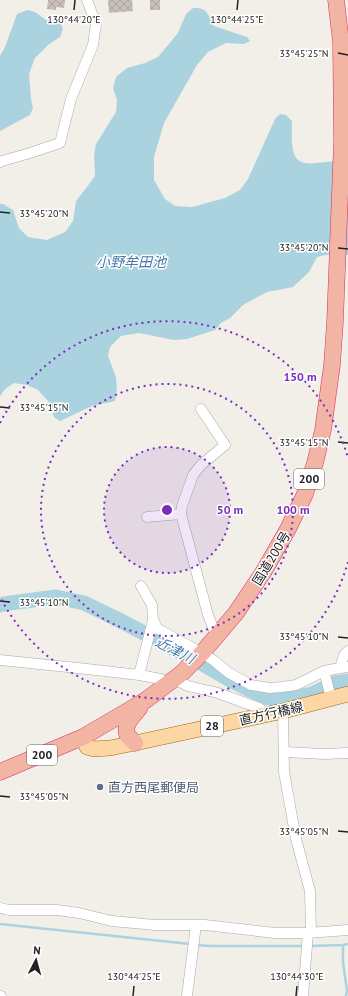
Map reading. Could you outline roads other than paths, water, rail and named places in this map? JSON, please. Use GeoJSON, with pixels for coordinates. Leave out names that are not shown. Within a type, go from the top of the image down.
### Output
{"type":"FeatureCollection","features":[{"type":"Feature","properties":{"kind":"highway","name":"国道200号"},"geometry":{"type":"LineString","coordinates":[[0,772],[83,737],[146,700],[174,679],[202,653],[236,613],[264,571],[288,529],[305,494],[323,430],[332,365],[340,281],[342,142],[341,42],[336,0]]}},
{"type":"Feature","properties":{"kind":"highway"},"geometry":{"type":"LineString","coordinates":[[135,743],[128,736],[128,721],[146,700]]}},
{"type":"Feature","properties":{"kind":"main road","name":"直方行橋線"},"geometry":{"type":"LineString","coordinates":[[83,737],[86,747],[94,749],[110,748],[283,711],[330,695],[348,694]]}},
{"type":"Feature","properties":{"kind":"street"},"geometry":{"type":"LineString","coordinates":[[0,162],[60,143],[71,99],[93,45],[96,24],[87,0]]}},
{"type":"Feature","properties":{"kind":"street"},"geometry":{"type":"LineString","coordinates":[[201,409],[225,445],[201,465],[193,475],[182,506],[181,514],[208,615],[214,630],[219,632]]}},
{"type":"Feature","properties":{"kind":"street"},"geometry":{"type":"LineString","coordinates":[[147,517],[181,514]]}},
{"type":"Feature","properties":{"kind":"street"},"geometry":{"type":"LineString","coordinates":[[139,675],[152,624],[152,605],[141,586]]}},
{"type":"Feature","properties":{"kind":"street"},"geometry":{"type":"LineString","coordinates":[[152,624],[158,629],[202,653],[229,673],[250,685],[259,687],[270,688],[296,685],[325,673],[344,668],[344,656],[348,651]]}},
{"type":"Feature","properties":{"kind":"street"},"geometry":{"type":"LineString","coordinates":[[0,660],[139,675],[161,679],[174,679],[188,686],[218,693],[259,708],[267,714]]}},
{"type":"Feature","properties":{"kind":"street"},"geometry":{"type":"LineString","coordinates":[[325,673],[330,695]]}},
{"type":"Feature","properties":{"kind":"street"},"geometry":{"type":"LineString","coordinates":[[283,711],[284,772],[296,839],[310,891],[310,933],[303,996]]}},
{"type":"Feature","properties":{"kind":"street"},"geometry":{"type":"LineString","coordinates":[[284,752],[325,754],[348,753]]}},
{"type":"Feature","properties":{"kind":"street"},"geometry":{"type":"LineString","coordinates":[[0,908],[9,910],[57,910],[79,912],[112,921],[155,925],[205,925],[275,932],[310,933],[348,930]]}},
{"type":"Feature","properties":{"kind":"street"},"geometry":{"type":"LineString","coordinates":[[187,996],[196,925]]}},
{"type":"Feature","properties":{"kind":"water","name":"小野牟田池"},"geometry":{"type":"Polygon","coordinates":[[[193,8],[204,10],[214,26],[247,37],[250,41],[244,44],[226,43],[208,52],[197,65],[164,123],[154,157],[154,180],[165,199],[175,206],[192,207],[225,198],[240,190],[248,179],[275,119],[280,114],[286,115],[292,121],[292,147],[298,160],[301,162],[311,163],[348,160],[348,255],[325,255],[317,257],[309,272],[293,287],[267,292],[243,305],[230,318],[221,323],[215,330],[187,339],[174,340],[139,333],[121,336],[110,347],[108,356],[116,377],[117,388],[115,401],[92,406],[60,421],[54,417],[49,402],[38,390],[27,385],[14,383],[5,389],[0,396],[0,204],[3,204],[13,210],[19,228],[28,237],[47,240],[65,232],[73,221],[76,201],[95,176],[94,156],[96,144],[116,112],[117,100],[113,88],[116,77],[127,68],[145,63],[158,57],[178,33],[186,14],[193,8]]]}},
{"type":"Feature","properties":{"kind":"water"},"geometry":{"type":"Polygon","coordinates":[[[27,10],[35,12],[46,20],[61,24],[63,29],[60,37],[48,45],[35,58],[29,74],[33,108],[30,115],[0,131],[0,56],[5,47],[17,14],[27,10]]]}},
{"type":"Feature","properties":{"kind":"waterway","name":"近津川"},"geometry":{"type":"LineString","coordinates":[[0,605],[56,597],[84,603],[196,660],[230,680],[268,698],[285,699],[312,694],[335,683],[348,681]]}},
{"type":"Feature","properties":{"kind":"waterway"},"geometry":{"type":"LineString","coordinates":[[0,924],[190,944]]}},
{"type":"Feature","properties":{"kind":"waterway"},"geometry":{"type":"LineString","coordinates":[[309,946],[348,944]]}},
{"type":"Feature","properties":{"kind":"waterway"},"geometry":{"type":"LineString","coordinates":[[195,945],[304,946]]}},
{"type":"Feature","properties":{"kind":"waterway"},"geometry":{"type":"LineString","coordinates":[[343,945],[343,962],[347,991],[346,996]]}},
{"type":"Feature","properties":{"kind":"place","name":"直方西尾郵便局"},"geometry":{"type":"Point","coordinates":[100,787]}}]}
